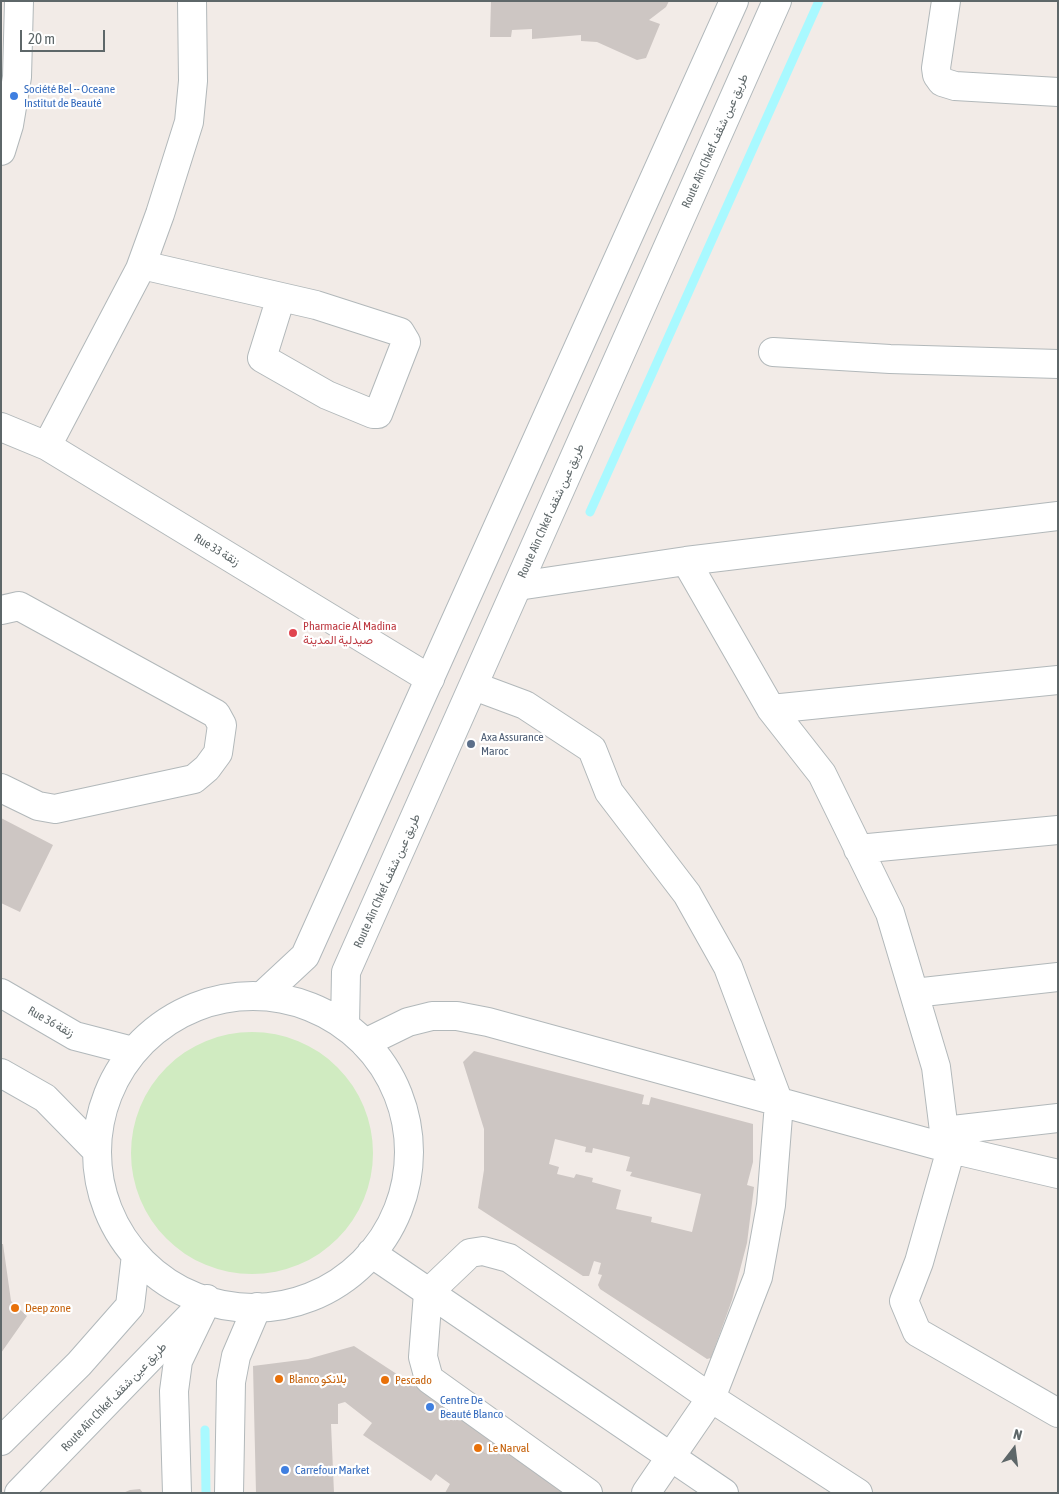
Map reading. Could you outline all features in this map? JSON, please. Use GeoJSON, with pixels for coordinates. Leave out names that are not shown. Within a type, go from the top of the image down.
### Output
{"type":"FeatureCollection","features":[{"type":"Feature","properties":{"kind":"street"},"geometry":{"type":"LineString","coordinates":[[1,151],[9,125],[17,77],[19,1]]}},
{"type":"Feature","properties":{"kind":"street"},"geometry":{"type":"LineString","coordinates":[[47,446],[142,265],[189,122],[193,81],[192,1]]}},
{"type":"Feature","properties":{"kind":"street"},"geometry":{"type":"LineString","coordinates":[[262,996],[306,956],[734,1]]}},
{"type":"Feature","properties":{"kind":"street","name":"Route Aïn Chkef طريق عين شقف"},"geometry":{"type":"LineString","coordinates":[[355,1034],[346,972],[778,1]]}},
{"type":"Feature","properties":{"kind":"street"},"geometry":{"type":"LineString","coordinates":[[946,1],[936,68],[937,75],[942,82],[955,86],[1058,92]]}},
{"type":"Feature","properties":{"kind":"street"},"geometry":{"type":"LineString","coordinates":[[142,265],[316,305],[400,332],[405,336],[406,342],[378,414],[373,414],[327,395],[262,358],[281,297]]}},
{"type":"Feature","properties":{"kind":"street"},"geometry":{"type":"LineString","coordinates":[[773,352],[890,360],[1058,364]]}},
{"type":"Feature","properties":{"kind":"street","name":"Rue 33 زنقة"},"geometry":{"type":"LineString","coordinates":[[1,427],[47,446],[430,679]]}},
{"type":"Feature","properties":{"kind":"street"},"geometry":{"type":"LineString","coordinates":[[518,586],[686,561],[1058,516]]}},
{"type":"Feature","properties":{"kind":"street"},"geometry":{"type":"LineString","coordinates":[[686,561],[771,709],[822,774],[890,913],[914,993],[936,1067],[948,1140],[919,1262],[904,1301],[917,1332],[1056,1404]]}},
{"type":"Feature","properties":{"kind":"street"},"geometry":{"type":"LineString","coordinates":[[1,788],[38,806],[55,809],[194,779],[207,768],[218,753],[222,726],[216,714],[10,608]]}},
{"type":"Feature","properties":{"kind":"street"},"geometry":{"type":"LineString","coordinates":[[771,709],[1058,680]]}},
{"type":"Feature","properties":{"kind":"street"},"geometry":{"type":"LineString","coordinates":[[474,686],[525,705],[592,749],[608,792],[687,894],[728,967],[779,1103],[771,1205],[758,1277],[711,1398],[646,1493]]}},
{"type":"Feature","properties":{"kind":"street"},"geometry":{"type":"LineString","coordinates":[[858,849],[1058,830]]}},
{"type":"Feature","properties":{"kind":"street"},"geometry":{"type":"LineString","coordinates":[[914,993],[1058,977]]}},
{"type":"Feature","properties":{"kind":"street","name":"Rue 36 زنقة"},"geometry":{"type":"LineString","coordinates":[[1,993],[75,1036],[133,1051]]}},
{"type":"Feature","properties":{"kind":"street"},"geometry":{"type":"LineString","coordinates":[[262,996],[304,1005],[355,1034],[392,1081],[404,1110],[409,1141],[408,1172],[400,1205],[392,1222],[372,1253],[344,1278],[313,1296],[294,1302],[258,1307],[239,1306],[207,1300],[176,1287],[155,1273],[136,1255],[126,1242],[109,1212],[99,1181],[96,1150],[99,1124],[105,1100],[122,1066],[133,1051],[161,1025],[194,1007],[230,998],[262,996]]}},
{"type":"Feature","properties":{"kind":"street"},"geometry":{"type":"LineString","coordinates":[[355,1034],[432,1016],[457,1016],[488,1022],[779,1103],[948,1140],[1058,1174]]}},
{"type":"Feature","properties":{"kind":"street"},"geometry":{"type":"LineString","coordinates":[[1,1073],[45,1098],[96,1150]]}},
{"type":"Feature","properties":{"kind":"street"},"geometry":{"type":"LineString","coordinates":[[948,1140],[1058,1118]]}},
{"type":"Feature","properties":{"kind":"street"},"geometry":{"type":"LineString","coordinates":[[588,1493],[428,1379],[423,1357],[428,1293],[470,1253],[483,1250],[502,1255],[711,1398],[858,1493]]}},
{"type":"Feature","properties":{"kind":"street"},"geometry":{"type":"LineString","coordinates":[[372,1253],[428,1293],[724,1493]]}},
{"type":"Feature","properties":{"kind":"street"},"geometry":{"type":"LineString","coordinates":[[1,1441],[79,1364],[130,1306],[136,1255]]}},
{"type":"Feature","properties":{"kind":"street"},"geometry":{"type":"LineString","coordinates":[[177,1493],[174,1391],[178,1361],[207,1300]]}},
{"type":"Feature","properties":{"kind":"street","name":"Route Aïn Chkef طريق عين شقف"},"geometry":{"type":"LineString","coordinates":[[19,1493],[207,1300]]}},
{"type":"Feature","properties":{"kind":"street"},"geometry":{"type":"LineString","coordinates":[[229,1493],[231,1382],[236,1356],[258,1307]]}},
{"type":"Feature","properties":{"kind":"green space"},"geometry":{"type":"Polygon","coordinates":[[[240,1032],[264,1032],[287,1037],[309,1046],[338,1067],[353,1086],[364,1107],[371,1129],[373,1153],[371,1177],[364,1199],[353,1220],[338,1239],[309,1260],[287,1269],[264,1274],[240,1274],[217,1269],[195,1260],[175,1247],[158,1230],[145,1210],[136,1188],[131,1165],[131,1141],[136,1118],[145,1096],[158,1076],[175,1059],[195,1046],[217,1037],[240,1032]]]}},
{"type":"Feature","properties":{"kind":"building"},"geometry":{"type":"Polygon","coordinates":[[[491,1],[669,1],[666,7],[649,20],[660,24],[646,58],[637,60],[597,42],[581,41],[581,35],[532,39],[532,29],[512,30],[511,37],[490,37],[491,1]]]}},
{"type":"Feature","properties":{"kind":"building"},"geometry":{"type":"Polygon","coordinates":[[[1,818],[53,845],[20,912],[1,903],[1,818]]]}},
{"type":"Feature","properties":{"kind":"building"},"geometry":{"type":"Polygon","coordinates":[[[474,1051],[644,1095],[642,1104],[649,1105],[651,1097],[753,1124],[753,1162],[747,1185],[754,1187],[747,1243],[732,1300],[711,1358],[707,1359],[600,1289],[598,1285],[602,1275],[598,1274],[601,1263],[594,1261],[589,1276],[583,1276],[478,1208],[484,1170],[484,1129],[463,1062],[474,1051]],[[555,1139],[549,1164],[559,1167],[557,1174],[574,1178],[576,1174],[593,1178],[592,1182],[621,1190],[616,1209],[652,1217],[651,1222],[692,1232],[701,1194],[630,1176],[632,1172],[626,1171],[630,1157],[593,1148],[592,1153],[585,1152],[586,1147],[555,1139]]]}},
{"type":"Feature","properties":{"kind":"building"},"geometry":{"type":"Polygon","coordinates":[[[1,1244],[3,1244],[11,1301],[27,1316],[1,1353],[1,1244]]]}},
{"type":"Feature","properties":{"kind":"building"},"geometry":{"type":"Polygon","coordinates":[[[354,1346],[578,1493],[445,1493],[450,1484],[436,1474],[431,1481],[363,1435],[372,1423],[345,1402],[338,1404],[338,1424],[331,1424],[334,1493],[256,1493],[253,1366],[308,1359],[354,1346]]]}},
{"type":"Feature","properties":{"kind":"building"},"geometry":{"type":"Polygon","coordinates":[[[140,1489],[143,1493],[123,1493],[130,1490],[140,1489]]]}},
{"type":"Feature","properties":{"kind":"waterway"},"geometry":{"type":"LineString","coordinates":[[590,512],[819,1]]}},
{"type":"Feature","properties":{"kind":"waterway"},"geometry":{"type":"LineString","coordinates":[[205,1430],[206,1493]]}},
{"type":"Feature","properties":{"kind":"place","name":"Société Bel -- Oceane Institut de Beauté"},"geometry":{"type":"Point","coordinates":[14,96]}},
{"type":"Feature","properties":{"kind":"place","name":"Pharmacie Al Madina صيدلية المدينة"},"geometry":{"type":"Point","coordinates":[293,633]}},
{"type":"Feature","properties":{"kind":"place","name":"Axa Assurance Maroc"},"geometry":{"type":"Point","coordinates":[471,744]}},
{"type":"Feature","properties":{"kind":"place","name":"Deep zone"},"geometry":{"type":"Point","coordinates":[15,1308]}},
{"type":"Feature","properties":{"kind":"place","name":"Blanco بلانكو"},"geometry":{"type":"Point","coordinates":[279,1379]}},
{"type":"Feature","properties":{"kind":"place","name":"Pescado"},"geometry":{"type":"Point","coordinates":[385,1380]}},
{"type":"Feature","properties":{"kind":"place","name":"Centre De Beauté Blanco"},"geometry":{"type":"Point","coordinates":[430,1407]}},
{"type":"Feature","properties":{"kind":"place","name":"Le Narval"},"geometry":{"type":"Point","coordinates":[478,1448]}},
{"type":"Feature","properties":{"kind":"place","name":"Carrefour Market"},"geometry":{"type":"Point","coordinates":[285,1470]}}]}
